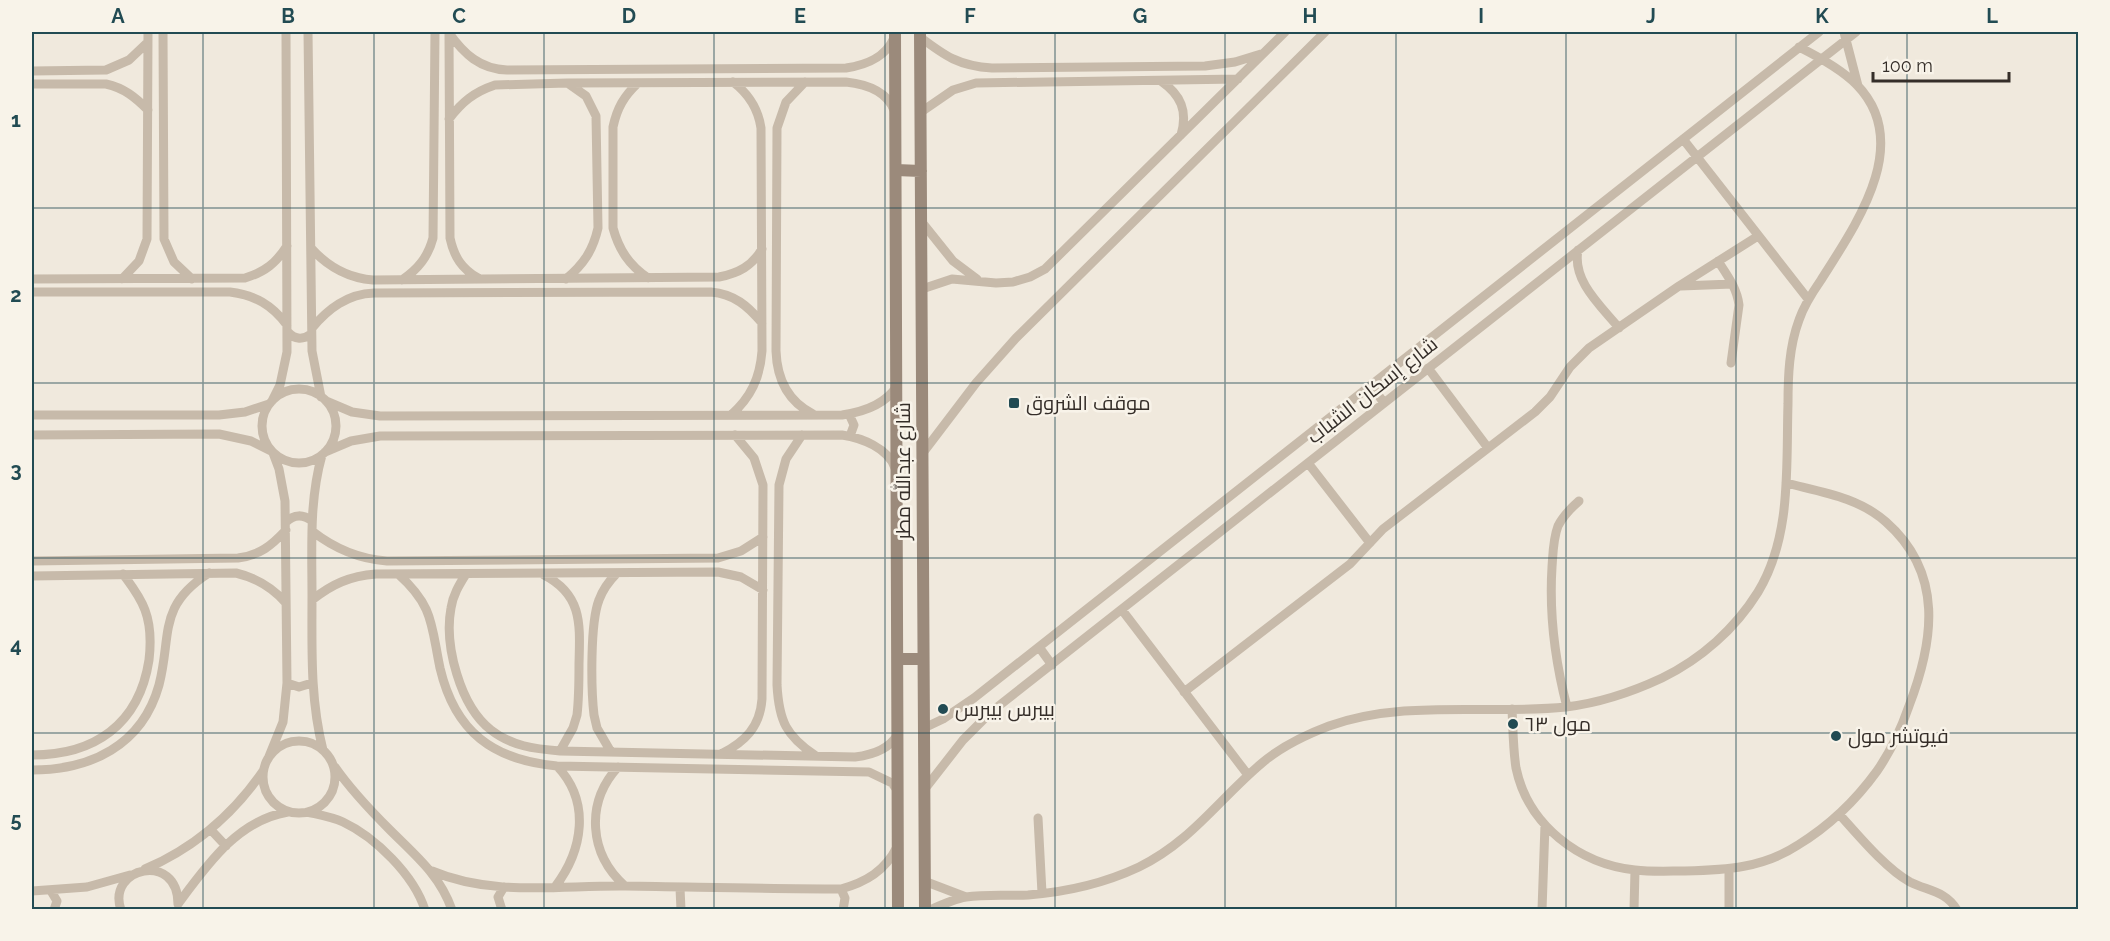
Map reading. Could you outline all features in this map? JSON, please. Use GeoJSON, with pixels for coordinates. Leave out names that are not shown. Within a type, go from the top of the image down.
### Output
{"type":"FeatureCollection","features":[{"type":"Feature","properties":{"kind":"street"},"geometry":{"type":"LineString","coordinates":[[122,279],[131,271],[144,250],[147,239],[148,32]]}},
{"type":"Feature","properties":{"kind":"street"},"geometry":{"type":"LineString","coordinates":[[163,32],[162,209],[164,239],[174,262],[192,279]]}},
{"type":"Feature","properties":{"kind":"street"},"geometry":{"type":"LineString","coordinates":[[121,909],[119,896],[128,878],[181,852],[211,830],[241,801],[264,769],[283,722],[287,683],[286,526],[283,485],[272,452],[265,442],[262,423],[285,369],[288,329],[286,32]]}},
{"type":"Feature","properties":{"kind":"street"},"geometry":{"type":"LineString","coordinates":[[32,435],[219,434],[251,441],[280,459],[297,463],[315,460],[331,445],[336,427],[335,418],[324,399],[314,366],[311,331],[308,32]]}},
{"type":"Feature","properties":{"kind":"street"},"geometry":{"type":"LineString","coordinates":[[402,280],[419,267],[433,238],[435,32]]}},
{"type":"Feature","properties":{"kind":"street"},"geometry":{"type":"LineString","coordinates":[[449,32],[474,61],[495,69],[846,68],[859,66],[881,55],[890,46],[895,34]]}},
{"type":"Feature","properties":{"kind":"street"},"geometry":{"type":"LineString","coordinates":[[449,32],[450,238],[456,259],[480,279]]}},
{"type":"Feature","properties":{"kind":"street"},"geometry":{"type":"LineString","coordinates":[[922,289],[952,279],[996,283],[1013,282],[1045,269],[1285,32]]}},
{"type":"Feature","properties":{"kind":"street"},"geometry":{"type":"LineString","coordinates":[[922,454],[976,383],[1016,338],[1325,32]]}},
{"type":"Feature","properties":{"kind":"street","name":"شارع إسكان الشباب"},"geometry":{"type":"LineString","coordinates":[[924,728],[959,709],[1039,647],[1818,32]]}},
{"type":"Feature","properties":{"kind":"street","name":"شارع إسكان الشباب"},"geometry":{"type":"LineString","coordinates":[[924,790],[976,725],[1821,59],[1845,36],[1856,32]]}},
{"type":"Feature","properties":{"kind":"street","name":"شارع عبدالله مطر"},"geometry":{"type":"LineString","coordinates":[[895,34],[898,909]]}},
{"type":"Feature","properties":{"kind":"street"},"geometry":{"type":"LineString","coordinates":[[920,34],[954,61],[978,67],[1188,66],[1220,64],[1263,53]]}},
{"type":"Feature","properties":{"kind":"street","name":"شارع عبدالله مطر"},"geometry":{"type":"LineString","coordinates":[[920,34],[924,909]]}},
{"type":"Feature","properties":{"kind":"street"},"geometry":{"type":"LineString","coordinates":[[1845,36],[1858,86]]}},
{"type":"Feature","properties":{"kind":"street"},"geometry":{"type":"LineString","coordinates":[[32,71],[93,71],[118,66],[129,60],[148,42]]}},
{"type":"Feature","properties":{"kind":"street"},"geometry":{"type":"LineString","coordinates":[[930,909],[966,897],[1042,894],[1073,889],[1108,879],[1155,858],[1196,828],[1248,775],[1282,748],[1336,723],[1404,712],[1567,707],[1606,699],[1678,670],[1703,653],[1725,633],[1743,614],[1767,575],[1781,527],[1786,483],[1790,359],[1799,319],[1808,299],[1848,237],[1877,175],[1881,157],[1881,138],[1877,119],[1869,101],[1858,86],[1821,59],[1799,47]]}},
{"type":"Feature","properties":{"kind":"street"},"geometry":{"type":"LineString","coordinates":[[1188,66],[1191,72],[1188,80]]}},
{"type":"Feature","properties":{"kind":"street"},"geometry":{"type":"LineString","coordinates":[[976,83],[972,79],[972,73],[978,67]]}},
{"type":"Feature","properties":{"kind":"street"},"geometry":{"type":"LineString","coordinates":[[846,68],[848,75],[846,82]]}},
{"type":"Feature","properties":{"kind":"street"},"geometry":{"type":"LineString","coordinates":[[495,69],[491,79],[495,85]]}},
{"type":"Feature","properties":{"kind":"street"},"geometry":{"type":"LineString","coordinates":[[642,69],[640,83],[630,90],[618,107],[613,127],[613,228],[619,246],[629,262],[648,278]]}},
{"type":"Feature","properties":{"kind":"street"},"geometry":{"type":"LineString","coordinates":[[93,71],[97,77],[94,84]]}},
{"type":"Feature","properties":{"kind":"street"},"geometry":{"type":"LineString","coordinates":[[921,112],[953,90],[976,83],[1238,79]]}},
{"type":"Feature","properties":{"kind":"street"},"geometry":{"type":"LineString","coordinates":[[1161,81],[1172,88],[1184,110],[1181,136]]}},
{"type":"Feature","properties":{"kind":"street"},"geometry":{"type":"LineString","coordinates":[[731,415],[751,393],[761,366],[762,323],[761,128],[750,97],[733,82]]}},
{"type":"Feature","properties":{"kind":"street"},"geometry":{"type":"LineString","coordinates":[[804,82],[786,102],[777,128],[777,366],[780,379],[789,396],[815,415]]}},
{"type":"Feature","properties":{"kind":"street"},"geometry":{"type":"LineString","coordinates":[[449,119],[465,100],[495,85],[567,83],[859,83],[882,94],[891,103],[895,114]]}},
{"type":"Feature","properties":{"kind":"street"},"geometry":{"type":"LineString","coordinates":[[566,279],[588,257],[598,228],[598,127],[592,105],[586,96],[567,83]]}},
{"type":"Feature","properties":{"kind":"street"},"geometry":{"type":"LineString","coordinates":[[32,84],[94,84],[118,87],[129,92],[148,110]]}},
{"type":"Feature","properties":{"kind":"street"},"geometry":{"type":"LineString","coordinates":[[598,127],[606,123],[613,127]]}},
{"type":"Feature","properties":{"kind":"street"},"geometry":{"type":"LineString","coordinates":[[761,128],[768,125],[777,128]]}},
{"type":"Feature","properties":{"kind":"street"},"geometry":{"type":"LineString","coordinates":[[1683,139],[1808,299]]}},
{"type":"Feature","properties":{"kind":"street"},"geometry":{"type":"LineString","coordinates":[[896,170],[921,171]]}},
{"type":"Feature","properties":{"kind":"street"},"geometry":{"type":"LineString","coordinates":[[148,210],[154,213],[162,209]]}},
{"type":"Feature","properties":{"kind":"street"},"geometry":{"type":"LineString","coordinates":[[921,221],[953,261],[979,281]]}},
{"type":"Feature","properties":{"kind":"street"},"geometry":{"type":"LineString","coordinates":[[598,228],[607,231],[613,228]]}},
{"type":"Feature","properties":{"kind":"street"},"geometry":{"type":"LineString","coordinates":[[1184,692],[1350,564],[1392,522],[1544,404],[1579,357],[1679,286],[1758,236]]}},
{"type":"Feature","properties":{"kind":"street"},"geometry":{"type":"LineString","coordinates":[[433,238],[443,242],[450,238]]}},
{"type":"Feature","properties":{"kind":"street"},"geometry":{"type":"LineString","coordinates":[[32,279],[245,278],[258,274],[275,262],[287,246]]}},
{"type":"Feature","properties":{"kind":"street"},"geometry":{"type":"LineString","coordinates":[[311,248],[320,258],[341,273],[366,280],[719,278],[745,268],[755,260],[762,249]]}},
{"type":"Feature","properties":{"kind":"street"},"geometry":{"type":"LineString","coordinates":[[1578,250],[1576,260],[1582,281],[1619,328]]}},
{"type":"Feature","properties":{"kind":"street"},"geometry":{"type":"LineString","coordinates":[[1718,261],[1736,291],[1739,305],[1731,363]]}},
{"type":"Feature","properties":{"kind":"street"},"geometry":{"type":"LineString","coordinates":[[719,278],[722,284],[719,293]]}},
{"type":"Feature","properties":{"kind":"street"},"geometry":{"type":"LineString","coordinates":[[230,279],[233,287],[230,292]]}},
{"type":"Feature","properties":{"kind":"street"},"geometry":{"type":"LineString","coordinates":[[542,279],[543,293]]}},
{"type":"Feature","properties":{"kind":"street"},"geometry":{"type":"LineString","coordinates":[[366,280],[363,287],[366,294]]}},
{"type":"Feature","properties":{"kind":"street"},"geometry":{"type":"LineString","coordinates":[[1679,286],[1732,284]]}},
{"type":"Feature","properties":{"kind":"street"},"geometry":{"type":"LineString","coordinates":[[32,292],[230,292],[244,294],[263,302],[279,315],[292,336],[302,339],[337,305],[357,295],[366,294],[719,293],[739,300],[762,323]]}},
{"type":"Feature","properties":{"kind":"street"},"geometry":{"type":"LineString","coordinates":[[761,366],[769,370],[777,366]]}},
{"type":"Feature","properties":{"kind":"street"},"geometry":{"type":"LineString","coordinates":[[1428,368],[1488,448]]}},
{"type":"Feature","properties":{"kind":"street"},"geometry":{"type":"LineString","coordinates":[[1371,385],[1384,403]]}},
{"type":"Feature","properties":{"kind":"street"},"geometry":{"type":"LineString","coordinates":[[324,453],[378,426],[576,416],[849,414],[872,407],[891,394],[897,386]]}},
{"type":"Feature","properties":{"kind":"street"},"geometry":{"type":"LineString","coordinates":[[32,416],[219,415],[245,412],[271,402],[291,390],[312,392],[378,426],[577,436],[850,436],[863,440],[884,453],[893,462],[897,473]]}},
{"type":"Feature","properties":{"kind":"street"},"geometry":{"type":"LineString","coordinates":[[849,414],[854,425],[850,436]]}},
{"type":"Feature","properties":{"kind":"street"},"geometry":{"type":"LineString","coordinates":[[219,415],[223,427],[219,434]]}},
{"type":"Feature","properties":{"kind":"street"},"geometry":{"type":"LineString","coordinates":[[576,416],[577,436]]}},
{"type":"Feature","properties":{"kind":"street"},"geometry":{"type":"LineString","coordinates":[[719,754],[741,742],[757,724],[761,712],[763,685],[764,501],[759,471],[754,458],[735,435]]}},
{"type":"Feature","properties":{"kind":"street"},"geometry":{"type":"LineString","coordinates":[[802,435],[786,459],[777,500],[777,685],[780,714],[785,727],[793,739],[816,756]]}},
{"type":"Feature","properties":{"kind":"street"},"geometry":{"type":"LineString","coordinates":[[324,453],[315,486],[312,526],[312,683],[315,717],[323,750],[352,790],[432,871],[447,895],[452,909]]}},
{"type":"Feature","properties":{"kind":"street"},"geometry":{"type":"LineString","coordinates":[[1308,463],[1370,543]]}},
{"type":"Feature","properties":{"kind":"street"},"geometry":{"type":"LineString","coordinates":[[1512,709],[1515,754],[1521,783],[1531,805],[1545,825],[1568,846],[1599,862],[1635,870],[1729,870],[1782,855],[1812,836],[1839,814],[1877,770],[1904,722],[1926,655],[1929,623],[1927,590],[1912,553],[1885,521],[1872,511],[1842,497],[1786,483]]}},
{"type":"Feature","properties":{"kind":"street"},"geometry":{"type":"LineString","coordinates":[[764,501],[771,498],[777,500]]}},
{"type":"Feature","properties":{"kind":"street"},"geometry":{"type":"LineString","coordinates":[[1567,707],[1552,627],[1552,558],[1557,528],[1565,514],[1579,501]]}},
{"type":"Feature","properties":{"kind":"street"},"geometry":{"type":"LineString","coordinates":[[32,561],[238,558],[260,553],[270,547],[290,518],[302,515],[326,542],[359,557],[377,560],[718,558],[741,551],[763,537]]}},
{"type":"Feature","properties":{"kind":"street"},"geometry":{"type":"LineString","coordinates":[[236,573],[240,566],[238,558]]}},
{"type":"Feature","properties":{"kind":"street"},"geometry":{"type":"LineString","coordinates":[[718,558],[721,563],[718,572]]}},
{"type":"Feature","properties":{"kind":"street"},"geometry":{"type":"LineString","coordinates":[[53,560],[53,575]]}},
{"type":"Feature","properties":{"kind":"street"},"geometry":{"type":"LineString","coordinates":[[376,574],[373,567],[377,560]]}},
{"type":"Feature","properties":{"kind":"street"},"geometry":{"type":"LineString","coordinates":[[312,600],[341,581],[376,574],[718,572],[741,577],[763,590]]}},
{"type":"Feature","properties":{"kind":"street"},"geometry":{"type":"LineString","coordinates":[[32,770],[84,764],[118,746],[133,732],[148,711],[158,686],[171,613],[186,590],[209,573]]}},
{"type":"Feature","properties":{"kind":"street"},"geometry":{"type":"LineString","coordinates":[[32,576],[236,573],[259,580],[286,603]]}},
{"type":"Feature","properties":{"kind":"street"},"geometry":{"type":"LineString","coordinates":[[611,752],[597,728],[593,702],[594,624],[598,600],[617,573]]}},
{"type":"Feature","properties":{"kind":"street"},"geometry":{"type":"LineString","coordinates":[[32,755],[62,753],[99,740],[121,722],[138,698],[144,684],[150,654],[149,627],[139,598],[123,574]]}},
{"type":"Feature","properties":{"kind":"street"},"geometry":{"type":"LineString","coordinates":[[398,574],[418,595],[432,620],[445,684],[450,701],[459,717],[484,743],[517,758],[557,766],[869,772],[892,783],[898,791]]}},
{"type":"Feature","properties":{"kind":"street"},"geometry":{"type":"LineString","coordinates":[[466,574],[459,585],[451,608],[450,633],[464,694],[480,721],[492,731],[519,745],[560,751],[855,757],[866,756],[885,748],[894,742],[898,734]]}},
{"type":"Feature","properties":{"kind":"street"},"geometry":{"type":"LineString","coordinates":[[541,574],[558,584],[571,599],[580,623],[579,702],[573,728],[560,751]]}},
{"type":"Feature","properties":{"kind":"street"},"geometry":{"type":"LineString","coordinates":[[1122,610],[1248,775]]}},
{"type":"Feature","properties":{"kind":"street"},"geometry":{"type":"LineString","coordinates":[[580,623],[589,621],[594,624]]}},
{"type":"Feature","properties":{"kind":"street"},"geometry":{"type":"LineString","coordinates":[[149,627],[158,624],[167,627]]}},
{"type":"Feature","properties":{"kind":"street"},"geometry":{"type":"LineString","coordinates":[[435,634],[442,631],[450,633]]}},
{"type":"Feature","properties":{"kind":"street"},"geometry":{"type":"LineString","coordinates":[[1039,647],[1052,665]]}},
{"type":"Feature","properties":{"kind":"street"},"geometry":{"type":"LineString","coordinates":[[898,659],[923,659]]}},
{"type":"Feature","properties":{"kind":"street"},"geometry":{"type":"LineString","coordinates":[[287,683],[299,687],[312,683]]}},
{"type":"Feature","properties":{"kind":"street"},"geometry":{"type":"LineString","coordinates":[[763,685],[771,689],[777,685]]}},
{"type":"Feature","properties":{"kind":"street"},"geometry":{"type":"LineString","coordinates":[[579,702],[586,706],[593,702]]}},
{"type":"Feature","properties":{"kind":"street"},"geometry":{"type":"LineString","coordinates":[[268,759],[276,749],[287,743],[300,741],[323,750]]}},
{"type":"Feature","properties":{"kind":"street"},"geometry":{"type":"LineString","coordinates":[[517,758],[519,745]]}},
{"type":"Feature","properties":{"kind":"street"},"geometry":{"type":"LineString","coordinates":[[644,753],[644,768]]}},
{"type":"Feature","properties":{"kind":"street"},"geometry":{"type":"LineString","coordinates":[[855,757],[859,764],[856,771]]}},
{"type":"Feature","properties":{"kind":"street"},"geometry":{"type":"LineString","coordinates":[[307,812],[323,804],[333,789],[335,777],[333,766]]}},
{"type":"Feature","properties":{"kind":"street"},"geometry":{"type":"LineString","coordinates":[[555,887],[573,858],[580,825],[574,792],[557,766]]}},
{"type":"Feature","properties":{"kind":"street"},"geometry":{"type":"LineString","coordinates":[[618,767],[609,777],[602,791],[597,806],[596,826],[597,840],[603,860],[615,877],[626,886]]}},
{"type":"Feature","properties":{"kind":"street"},"geometry":{"type":"LineString","coordinates":[[264,769],[263,780],[271,800],[289,812]]}},
{"type":"Feature","properties":{"kind":"street"},"geometry":{"type":"LineString","coordinates":[[178,908],[226,846],[251,824],[263,818],[289,812],[307,812],[343,822],[359,831],[403,871],[415,887],[425,909]]}},
{"type":"Feature","properties":{"kind":"street"},"geometry":{"type":"LineString","coordinates":[[1839,814],[1899,874],[1922,888],[1948,897],[1957,909]]}},
{"type":"Feature","properties":{"kind":"street"},"geometry":{"type":"LineString","coordinates":[[1038,818],[1042,894]]}},
{"type":"Feature","properties":{"kind":"street"},"geometry":{"type":"LineString","coordinates":[[580,825],[596,826]]}},
{"type":"Feature","properties":{"kind":"street"},"geometry":{"type":"LineString","coordinates":[[1542,909],[1545,825]]}},
{"type":"Feature","properties":{"kind":"street"},"geometry":{"type":"LineString","coordinates":[[376,845],[389,829]]}},
{"type":"Feature","properties":{"kind":"street"},"geometry":{"type":"LineString","coordinates":[[211,830],[226,846]]}},
{"type":"Feature","properties":{"kind":"street"},"geometry":{"type":"LineString","coordinates":[[432,871],[460,881],[504,887],[841,889],[856,885],[882,869],[898,845]]}},
{"type":"Feature","properties":{"kind":"street"},"geometry":{"type":"LineString","coordinates":[[1634,909],[1635,870]]}},
{"type":"Feature","properties":{"kind":"street"},"geometry":{"type":"LineString","coordinates":[[1729,870],[1729,909]]}},
{"type":"Feature","properties":{"kind":"street"},"geometry":{"type":"LineString","coordinates":[[32,891],[87,887],[140,871],[163,873],[170,879],[178,895],[178,908]]}},
{"type":"Feature","properties":{"kind":"street"},"geometry":{"type":"LineString","coordinates":[[924,881],[966,897]]}},
{"type":"Feature","properties":{"kind":"street"},"geometry":{"type":"LineString","coordinates":[[502,909],[498,897],[504,887]]}},
{"type":"Feature","properties":{"kind":"street"},"geometry":{"type":"LineString","coordinates":[[680,888],[681,909]]}},
{"type":"Feature","properties":{"kind":"street"},"geometry":{"type":"LineString","coordinates":[[841,889],[845,898],[843,909]]}},
{"type":"Feature","properties":{"kind":"street"},"geometry":{"type":"LineString","coordinates":[[51,891],[57,901],[54,909]]}},
{"type":"Feature","properties":{"kind":"place","name":"موقف الشروق"},"geometry":{"type":"Point","coordinates":[1014,403]}},
{"type":"Feature","properties":{"kind":"place","name":"بيبرس بيبرس"},"geometry":{"type":"Point","coordinates":[943,709]}},
{"type":"Feature","properties":{"kind":"place","name":"مول ٦٣"},"geometry":{"type":"Point","coordinates":[1513,724]}},
{"type":"Feature","properties":{"kind":"place","name":"فيوتشر مول"},"geometry":{"type":"Point","coordinates":[1836,736]}}]}
